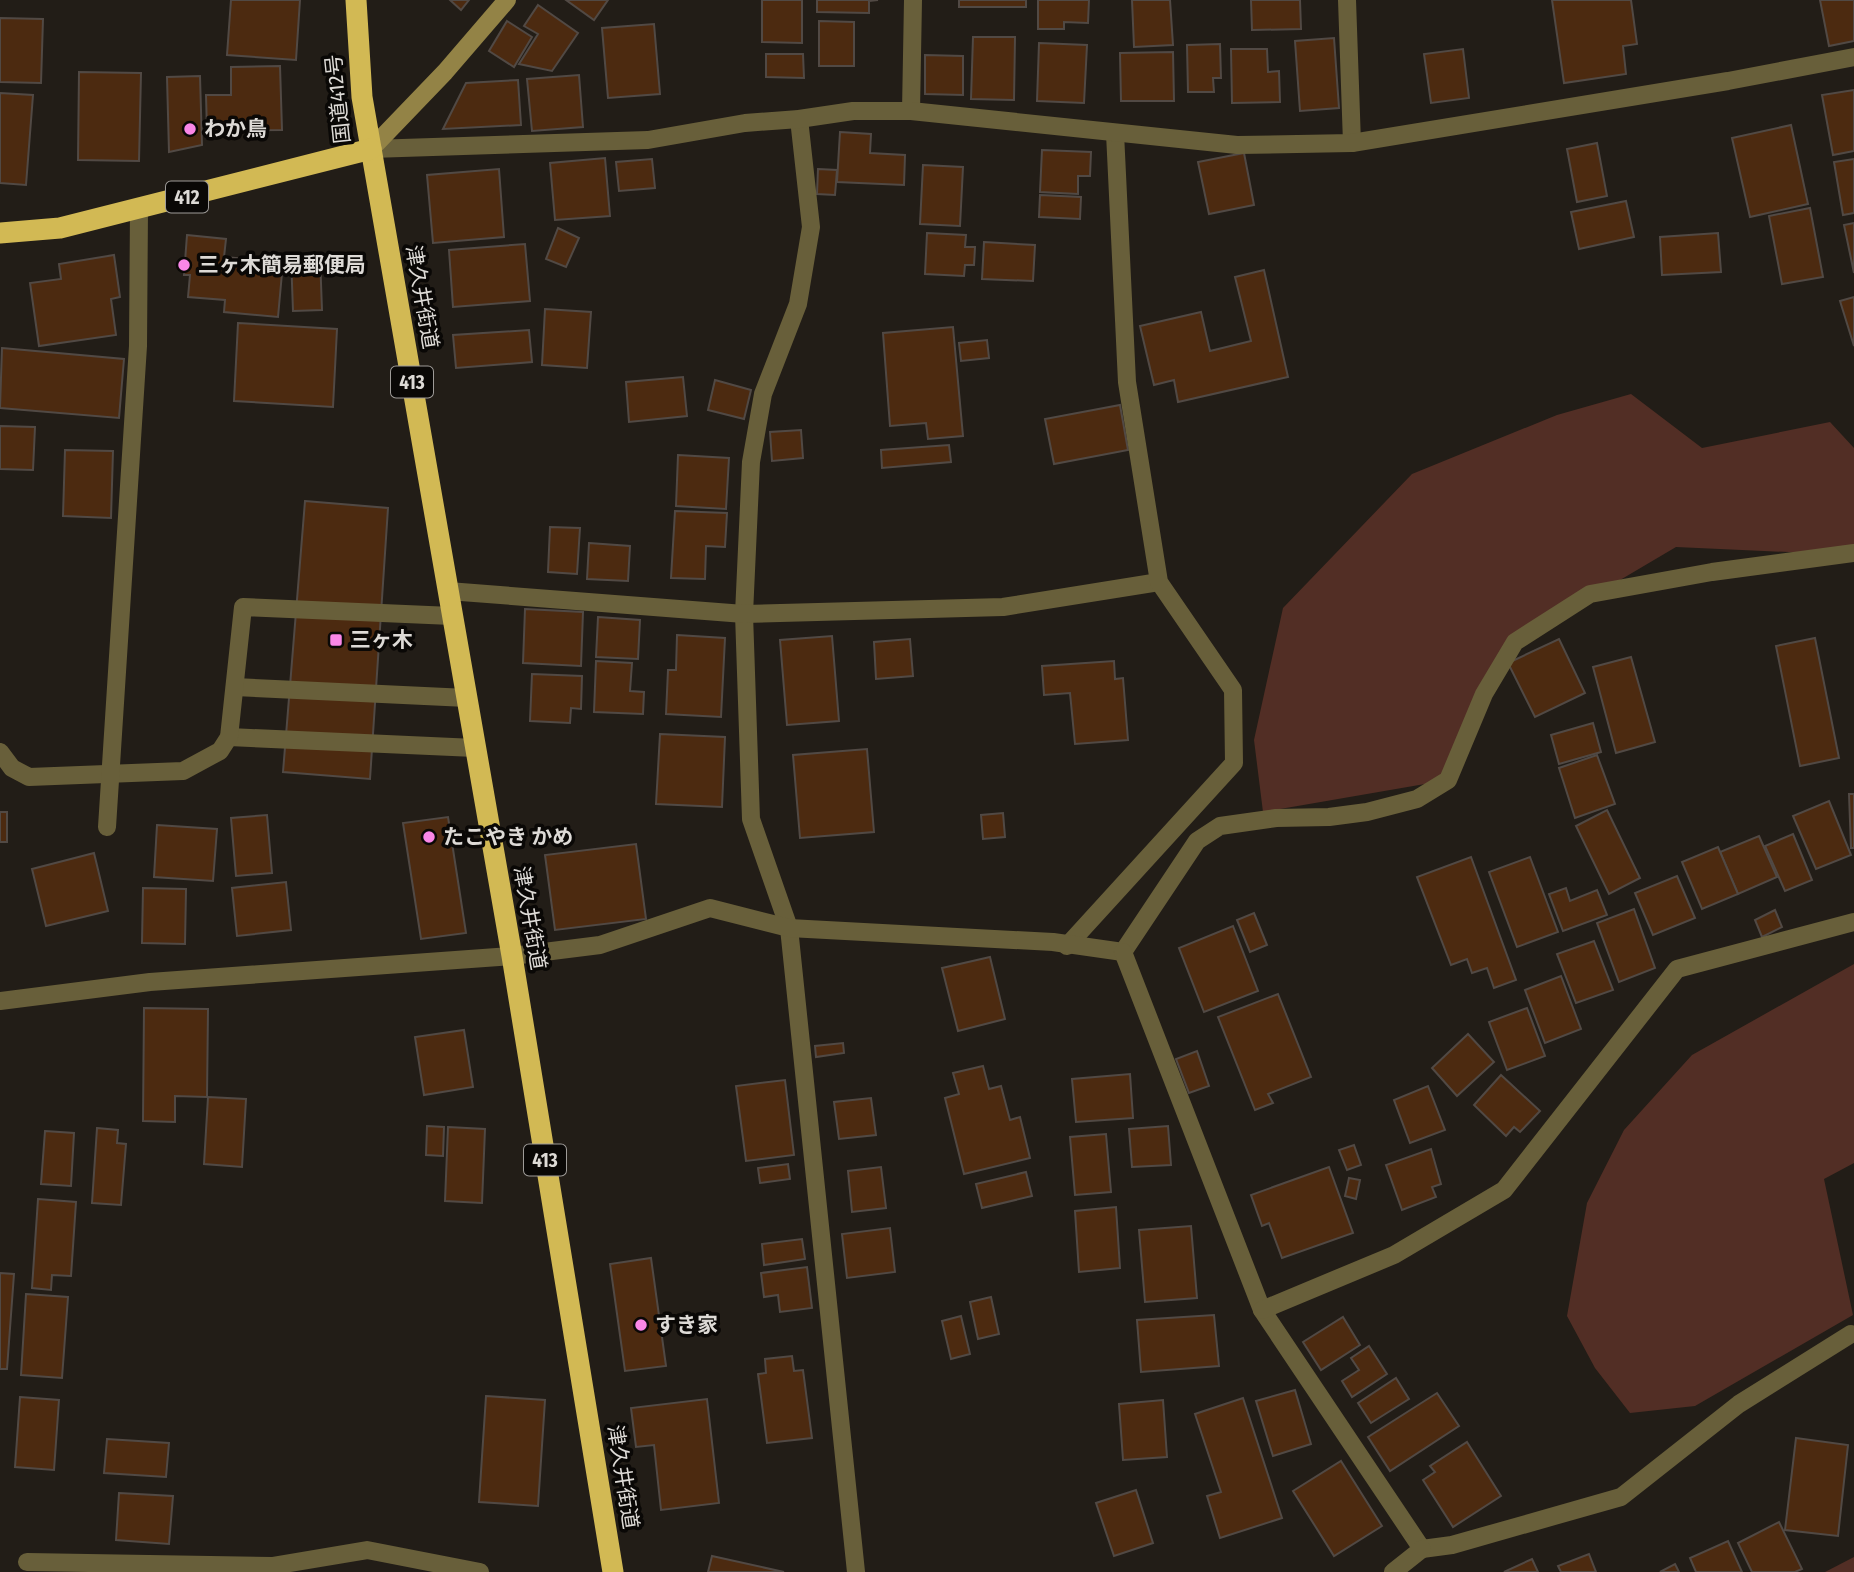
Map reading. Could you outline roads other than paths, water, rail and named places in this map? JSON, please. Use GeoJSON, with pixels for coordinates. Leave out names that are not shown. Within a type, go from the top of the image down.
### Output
{"type":"FeatureCollection","features":[{"type":"Feature","properties":{"kind":"highway","name":"国道412号"},"geometry":{"type":"LineString","coordinates":[[0,233],[60,228],[371,149],[356,45],[356,0]]}},
{"type":"Feature","properties":{"kind":"highway","name":"津久井街道"},"geometry":{"type":"LineString","coordinates":[[371,149],[512,956],[613,1572]]}},
{"type":"Feature","properties":{"kind":"street"},"geometry":{"type":"LineString","coordinates":[[371,149],[445,72],[507,0]]}},
{"type":"Feature","properties":{"kind":"street"},"geometry":{"type":"LineString","coordinates":[[911,111],[913,0]]}},
{"type":"Feature","properties":{"kind":"street"},"geometry":{"type":"LineString","coordinates":[[1347,0],[1352,143]]}},
{"type":"Feature","properties":{"kind":"street"},"geometry":{"type":"LineString","coordinates":[[371,149],[648,140],[745,123],[853,111],[911,111],[1237,145],[1352,143],[1728,81],[1854,57]]}},
{"type":"Feature","properties":{"kind":"street"},"geometry":{"type":"LineString","coordinates":[[799,119],[811,227],[799,304],[764,394],[754,449],[744,614],[751,819],[789,929],[856,1572]]}},
{"type":"Feature","properties":{"kind":"street"},"geometry":{"type":"LineString","coordinates":[[1067,946],[1234,763],[1233,691],[1159,582],[1127,382],[1115,133]]}},
{"type":"Feature","properties":{"kind":"street"},"geometry":{"type":"LineString","coordinates":[[107,827],[138,346],[139,209]]}},
{"type":"Feature","properties":{"kind":"street"},"geometry":{"type":"LineString","coordinates":[[1123,952],[1197,841],[1220,826],[1276,818],[1329,817],[1367,812],[1417,799],[1448,780],[1484,694],[1515,642],[1590,594],[1712,572],[1854,553]]}},
{"type":"Feature","properties":{"kind":"street"},"geometry":{"type":"LineString","coordinates":[[448,591],[744,614],[1003,607],[1159,582]]}},
{"type":"Feature","properties":{"kind":"street"},"geometry":{"type":"LineString","coordinates":[[0,752],[12,768],[29,777],[183,771],[220,751],[229,737],[243,607],[452,616]]}},
{"type":"Feature","properties":{"kind":"street"},"geometry":{"type":"LineString","coordinates":[[234,687],[467,698]]}},
{"type":"Feature","properties":{"kind":"street"},"geometry":{"type":"LineString","coordinates":[[229,737],[475,748]]}},
{"type":"Feature","properties":{"kind":"street"},"geometry":{"type":"LineString","coordinates":[[0,1002],[150,982],[512,956],[600,945],[710,908],[789,929],[1053,942],[1123,952]]}},
{"type":"Feature","properties":{"kind":"street"},"geometry":{"type":"LineString","coordinates":[[1262,1310],[1394,1255],[1504,1190],[1677,969],[1854,922]]}},
{"type":"Feature","properties":{"kind":"street"},"geometry":{"type":"LineString","coordinates":[[1123,952],[1262,1310],[1400,1520],[1422,1549]]}},
{"type":"Feature","properties":{"kind":"street"},"geometry":{"type":"LineString","coordinates":[[1393,1572],[1422,1549],[1452,1545],[1621,1497],[1738,1404],[1851,1334]]}},
{"type":"Feature","properties":{"kind":"street"},"geometry":{"type":"LineString","coordinates":[[27,1562],[272,1566],[367,1550],[480,1572]]}},
{"type":"Feature","properties":{"kind":"place","name":"わか鳥"},"geometry":{"type":"Point","coordinates":[190,129]}},
{"type":"Feature","properties":{"kind":"place","name":"三ヶ木簡易郵便局"},"geometry":{"type":"Point","coordinates":[184,265]}},
{"type":"Feature","properties":{"kind":"place","name":"三ヶ木"},"geometry":{"type":"Point","coordinates":[336,640]}},
{"type":"Feature","properties":{"kind":"place","name":"たこやき かめ"},"geometry":{"type":"Point","coordinates":[429,837]}},
{"type":"Feature","properties":{"kind":"place","name":"すき家"},"geometry":{"type":"Point","coordinates":[641,1325]}}]}
